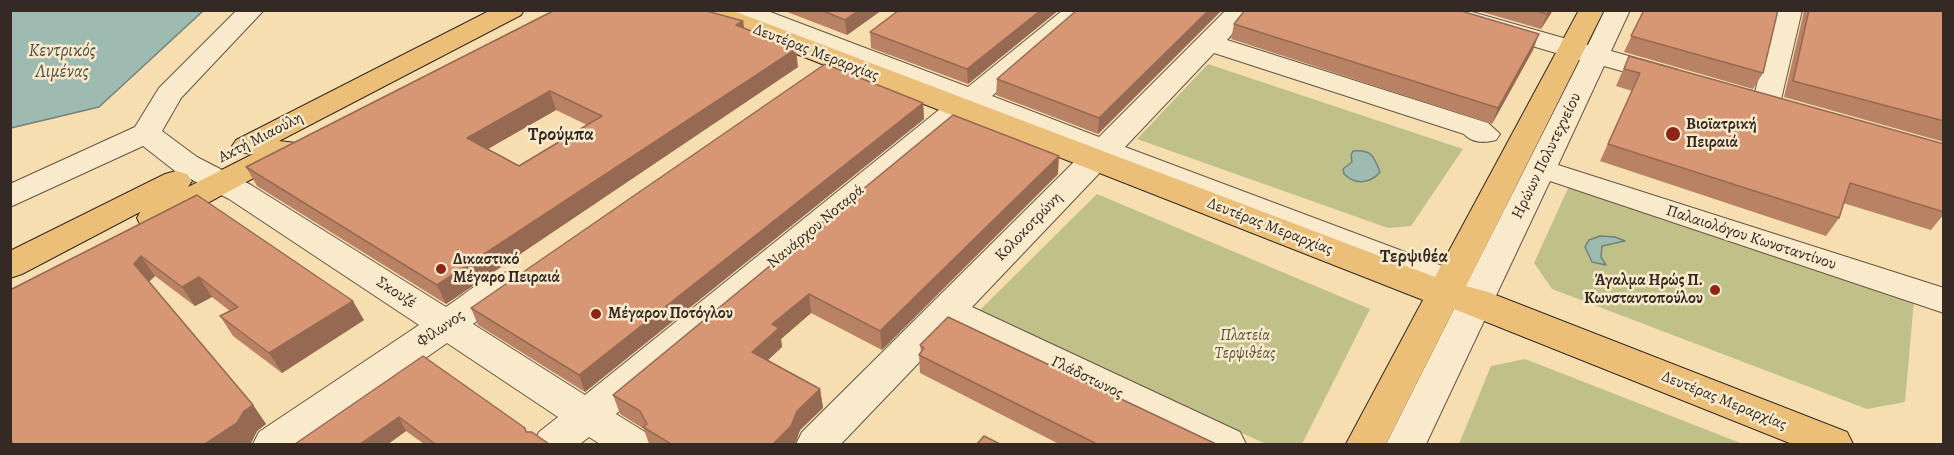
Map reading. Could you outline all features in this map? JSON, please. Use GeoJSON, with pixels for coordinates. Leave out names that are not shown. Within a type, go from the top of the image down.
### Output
{"type":"FeatureCollection","features":[{"type":"Feature","properties":{"kind":"main road","name":"Ηρώων Πολυτεχνείου"},"geometry":{"type":"LineString","coordinates":[[1584,53],[1592,10]]}},
{"type":"Feature","properties":{"kind":"main road","name":"Ακτή Μιαούλη"},"geometry":{"type":"LineString","coordinates":[[10,266],[210,176],[524,16]]}},
{"type":"Feature","properties":{"kind":"main road","name":"Δευτέρας Μεραρχίας"},"geometry":{"type":"LineString","coordinates":[[1100,155],[1456,292],[1833,444]]}},
{"type":"Feature","properties":{"kind":"main road","name":"Ακτή Μιαούλη"},"geometry":{"type":"LineString","coordinates":[[10,292],[210,176]]}},
{"type":"Feature","properties":{"kind":"main road","name":"Ηρώων Πολυτεχνείου"},"geometry":{"type":"LineString","coordinates":[[1366,444],[1456,292]]}},
{"type":"Feature","properties":{"kind":"street"},"geometry":{"type":"LineString","coordinates":[[10,197],[146,133],[169,94],[252,10]]}},
{"type":"Feature","properties":{"kind":"street","name":"Ναυάρχου Νοταρά"},"geometry":{"type":"LineString","coordinates":[[553,444],[1078,10]]}},
{"type":"Feature","properties":{"kind":"street","name":"Κολοκοτρώνη"},"geometry":{"type":"LineString","coordinates":[[816,444],[1241,10]]}},
{"type":"Feature","properties":{"kind":"street"},"geometry":{"type":"LineString","coordinates":[[1435,10],[1691,83]]}},
{"type":"Feature","properties":{"kind":"street","name":"Ηρώων Πολυτεχνείου"},"geometry":{"type":"LineString","coordinates":[[1406,444],[1456,292],[1584,53],[1618,10]]}},
{"type":"Feature","properties":{"kind":"street"},"geometry":{"type":"LineString","coordinates":[[1766,104],[1789,10]]}},
{"type":"Feature","properties":{"kind":"street","name":"Δευτέρας Μεραρχίας"},"geometry":{"type":"LineString","coordinates":[[733,13],[1100,155]]}},
{"type":"Feature","properties":{"kind":"street"},"geometry":{"type":"LineString","coordinates":[[805,79],[879,28]]}},
{"type":"Feature","properties":{"kind":"street"},"geometry":{"type":"LineString","coordinates":[[1208,45],[1330,86]]}},
{"type":"Feature","properties":{"kind":"street"},"geometry":{"type":"LineString","coordinates":[[1208,45],[1478,129],[1477,131],[1485,134]]}},
{"type":"Feature","properties":{"kind":"street"},"geometry":{"type":"LineString","coordinates":[[10,187],[68,162],[146,133]]}},
{"type":"Feature","properties":{"kind":"street","name":"Σκουζέ"},"geometry":{"type":"LineString","coordinates":[[146,133],[183,161],[447,325],[631,444]]}},
{"type":"Feature","properties":{"kind":"street","name":"Παλαιολόγου Κωνσταντίνου"},"geometry":{"type":"LineString","coordinates":[[1559,174],[1944,301]]}},
{"type":"Feature","properties":{"kind":"street"},"geometry":{"type":"LineString","coordinates":[[1821,253],[1944,293]]}},
{"type":"Feature","properties":{"kind":"street","name":"Φίλωνος"},"geometry":{"type":"LineString","coordinates":[[273,444],[536,264]]}},
{"type":"Feature","properties":{"kind":"street","name":"Γλάδστωνος"},"geometry":{"type":"LineString","coordinates":[[947,311],[1227,444]]}},
{"type":"Feature","properties":{"kind":"green space"},"geometry":{"type":"Polygon","coordinates":[[[1208,64],[1463,149],[1411,226],[1388,228],[1137,139],[1208,64]]]}},
{"type":"Feature","properties":{"kind":"green space"},"geometry":{"type":"Polygon","coordinates":[[[1570,184],[1914,300],[1905,402],[1867,409],[1552,289],[1534,263],[1570,184]]]}},
{"type":"Feature","properties":{"kind":"green space","name":"Πλατεία Τερψιθέας"},"geometry":{"type":"Polygon","coordinates":[[[1097,194],[1370,309],[1302,444],[1266,444],[977,313],[1097,194]]]}},
{"type":"Feature","properties":{"kind":"green space"},"geometry":{"type":"Polygon","coordinates":[[[1525,359],[1743,444],[1459,444],[1491,366],[1525,359]]]}},
{"type":"Feature","properties":{"kind":"water","name":"Κεντρικός Λιμένας"},"geometry":{"type":"Polygon","coordinates":[[[10,11],[203,11],[99,107],[11,128],[10,11]]]}},
{"type":"Feature","properties":{"kind":"water"},"geometry":{"type":"Polygon","coordinates":[[[1353,151],[1364,151],[1371,155],[1380,172],[1372,179],[1362,182],[1348,178],[1343,169],[1352,162],[1353,151]]]}},
{"type":"Feature","properties":{"kind":"water"},"geometry":{"type":"Polygon","coordinates":[[[1600,236],[1615,237],[1625,241],[1602,246],[1601,257],[1606,265],[1592,262],[1585,247],[1589,240],[1600,236]]]}},
{"type":"Feature","properties":{"kind":"building"},"geometry":{"type":"Polygon","coordinates":[[[555,10],[703,10],[743,21],[736,25],[796,49],[437,285],[246,167],[555,10]],[[550,91],[467,138],[519,166],[602,116],[550,91]]]}},
{"type":"Feature","properties":{"kind":"building"},"geometry":{"type":"Polygon","coordinates":[[[821,10],[859,10],[845,20],[821,10]]]}},
{"type":"Feature","properties":{"kind":"building"},"geometry":{"type":"Polygon","coordinates":[[[899,10],[1041,10],[967,69],[870,32],[899,10]]]}},
{"type":"Feature","properties":{"kind":"building"},"geometry":{"type":"Polygon","coordinates":[[[1077,10],[1209,10],[1099,118],[997,79],[1077,10]]]}},
{"type":"Feature","properties":{"kind":"building"},"geometry":{"type":"Polygon","coordinates":[[[1245,10],[1458,10],[1539,34],[1498,108],[1234,24],[1245,10]]]}},
{"type":"Feature","properties":{"kind":"building"},"geometry":{"type":"Polygon","coordinates":[[[1534,10],[1550,10],[1547,14],[1534,10]]]}},
{"type":"Feature","properties":{"kind":"building"},"geometry":{"type":"Polygon","coordinates":[[[1644,10],[1778,10],[1763,73],[1631,36],[1644,10]]]}},
{"type":"Feature","properties":{"kind":"building"},"geometry":{"type":"Polygon","coordinates":[[[1809,10],[1944,10],[1944,121],[1793,81],[1809,10]]]}},
{"type":"Feature","properties":{"kind":"building"},"geometry":{"type":"Polygon","coordinates":[[[1629,56],[1944,144],[1944,212],[1850,183],[1839,218],[1608,144],[1640,73],[1624,69],[1629,56]]]}},
{"type":"Feature","properties":{"kind":"building"},"geometry":{"type":"Polygon","coordinates":[[[825,64],[923,103],[579,375],[471,308],[825,64]]]}},
{"type":"Feature","properties":{"kind":"building"},"geometry":{"type":"Polygon","coordinates":[[[953,115],[1059,156],[880,331],[809,294],[772,324],[779,328],[752,352],[820,389],[797,411],[791,426],[773,444],[671,444],[643,427],[647,424],[640,411],[613,395],[953,115]]]}},
{"type":"Feature","properties":{"kind":"building"},"geometry":{"type":"Polygon","coordinates":[[[197,195],[353,301],[269,353],[220,316],[238,307],[199,277],[182,287],[141,256],[134,264],[253,405],[244,411],[237,423],[205,444],[13,444],[10,440],[10,290],[197,195]]]}},
{"type":"Feature","properties":{"kind":"building"},"geometry":{"type":"Polygon","coordinates":[[[948,317],[1216,444],[1097,444],[919,355],[924,348],[920,345],[948,317]]]}},
{"type":"Feature","properties":{"kind":"building"},"geometry":{"type":"Polygon","coordinates":[[[423,356],[525,428],[526,432],[532,432],[549,444],[435,444],[399,417],[360,444],[295,444],[423,356]]]}},
{"type":"Feature","properties":{"kind":"building"},"geometry":{"type":"Polygon","coordinates":[[[984,436],[1000,444],[977,444],[984,436]]]}},
{"type":"Feature","properties":{"kind":"place","name":"Βιοϊατρική Πειραιά"},"geometry":{"type":"Point","coordinates":[1673,134]}},
{"type":"Feature","properties":{"kind":"place","name":"Δικαστικό Μέγαρο Πειραιά"},"geometry":{"type":"Point","coordinates":[441,269]}},
{"type":"Feature","properties":{"kind":"place","name":"Άγαλμα Ηρώς Π. Κωνσταντοπούλου"},"geometry":{"type":"Point","coordinates":[1715,290]}},
{"type":"Feature","properties":{"kind":"place","name":"Μέγαρον Ποτόγλου"},"geometry":{"type":"Point","coordinates":[596,314]}},
{"type":"Feature","properties":{"kind":"district","name":"Τρούμπα"},"geometry":{"type":"Point","coordinates":[561,136]}},
{"type":"Feature","properties":{"kind":"district","name":"Τερψιθέα"},"geometry":{"type":"Point","coordinates":[1414,258]}}]}
